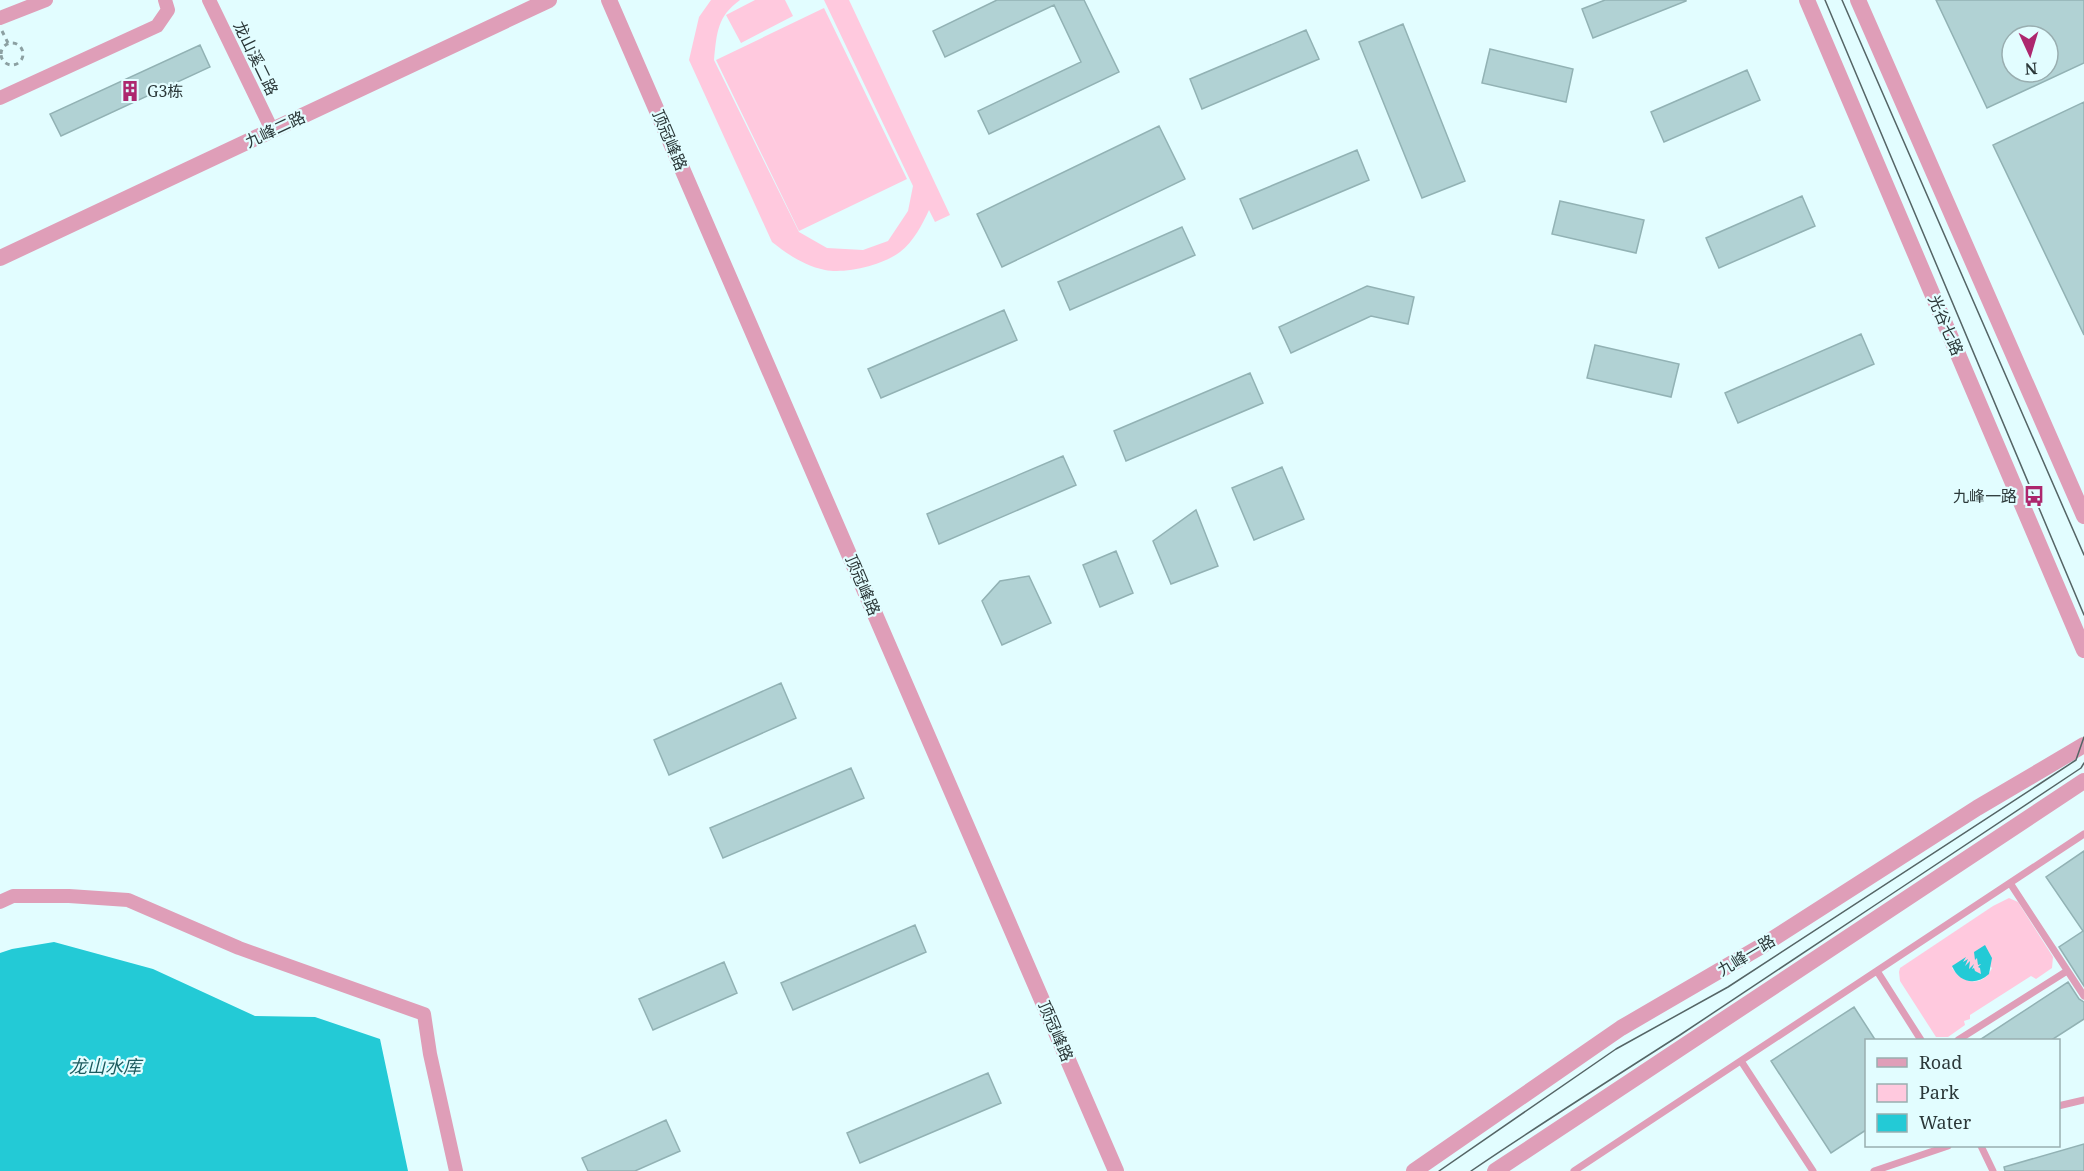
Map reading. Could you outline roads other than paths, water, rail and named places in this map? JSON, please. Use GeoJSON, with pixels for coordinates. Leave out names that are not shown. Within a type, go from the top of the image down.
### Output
{"type":"FeatureCollection","features":[{"type":"Feature","properties":{"kind":"street"},"geometry":{"type":"LineString","coordinates":[[0,18],[46,0]]}},
{"type":"Feature","properties":{"kind":"street"},"geometry":{"type":"LineString","coordinates":[[0,98],[157,26],[168,10],[165,0]]}},
{"type":"Feature","properties":{"kind":"street","name":"龙山溪二路"},"geometry":{"type":"LineString","coordinates":[[209,0],[272,130]]}},
{"type":"Feature","properties":{"kind":"street","name":"九峰二路"},"geometry":{"type":"LineString","coordinates":[[0,258],[549,0]]}},
{"type":"Feature","properties":{"kind":"street","name":"顶冠峰路"},"geometry":{"type":"LineString","coordinates":[[609,0],[1116,1171]]}},
{"type":"Feature","properties":{"kind":"street","name":"光谷七路"},"geometry":{"type":"LineString","coordinates":[[1807,0],[2084,650]]}},
{"type":"Feature","properties":{"kind":"street"},"geometry":{"type":"LineString","coordinates":[[1858,0],[2084,516]]}},
{"type":"Feature","properties":{"kind":"street","name":"九峰一路"},"geometry":{"type":"LineString","coordinates":[[1413,1171],[1621,1028],[1760,947],[1977,808],[2084,745]]}},
{"type":"Feature","properties":{"kind":"street"},"geometry":{"type":"LineString","coordinates":[[1495,1171],[2084,781]]}},
{"type":"Feature","properties":{"kind":"street"},"geometry":{"type":"LineString","coordinates":[[0,902],[13,896],[69,896],[128,900],[239,948],[424,1014],[430,1054],[456,1171]]}},
{"type":"Feature","properties":{"kind":"lane"},"geometry":{"type":"LineString","coordinates":[[1574,1171],[2084,834]]}},
{"type":"Feature","properties":{"kind":"lane"},"geometry":{"type":"LineString","coordinates":[[2010,883],[2084,996]]}},
{"type":"Feature","properties":{"kind":"lane"},"geometry":{"type":"LineString","coordinates":[[1877,971],[1920,1039]]}},
{"type":"Feature","properties":{"kind":"lane"},"geometry":{"type":"LineString","coordinates":[[1961,1039],[2067,971]]}},
{"type":"Feature","properties":{"kind":"lane"},"geometry":{"type":"LineString","coordinates":[[1741,1061],[1813,1171]]}},
{"type":"Feature","properties":{"kind":"lane"},"geometry":{"type":"LineString","coordinates":[[2060,1106],[2084,1100]]}},
{"type":"Feature","properties":{"kind":"lane"},"geometry":{"type":"LineString","coordinates":[[1874,1171],[1945,1147]]}},
{"type":"Feature","properties":{"kind":"lane"},"geometry":{"type":"LineString","coordinates":[[1981,1147],[1993,1171]]}},
{"type":"Feature","properties":{"kind":"water","name":"龙山水库"},"geometry":{"type":"Polygon","coordinates":[[[54,942],[153,969],[255,1016],[315,1017],[380,1039],[408,1171],[0,1171],[0,953],[54,942]]]}},
{"type":"Feature","properties":{"kind":"water"},"geometry":{"type":"Polygon","coordinates":[[[1985,945],[1992,958],[1989,974],[1979,980],[1963,979],[1952,966],[1966,957],[1963,962],[1968,959],[1965,966],[1970,961],[1969,969],[1974,964],[1972,969],[1974,968],[1981,974],[1978,967],[1981,964],[1978,965],[1977,958],[1975,960],[1974,952],[1985,945]]]}},
{"type":"Feature","properties":{"kind":"tram line"},"geometry":{"type":"LineString","coordinates":[[1825,0],[2084,615]]}},
{"type":"Feature","properties":{"kind":"tram line"},"geometry":{"type":"LineString","coordinates":[[1842,0],[2084,555]]}},
{"type":"Feature","properties":{"kind":"tram line"},"geometry":{"type":"LineString","coordinates":[[1439,1171],[1616,1049],[1728,987],[2076,760],[2084,737]]}},
{"type":"Feature","properties":{"kind":"tram line"},"geometry":{"type":"LineString","coordinates":[[1471,1171],[1730,1002],[2081,768],[2084,763]]}},
{"type":"Feature","properties":{"kind":"place","name":"G3栋"},"geometry":{"type":"Point","coordinates":[130,91]}},
{"type":"Feature","properties":{"kind":"place","name":"九峰一路"},"geometry":{"type":"Point","coordinates":[2034,496]}}]}
